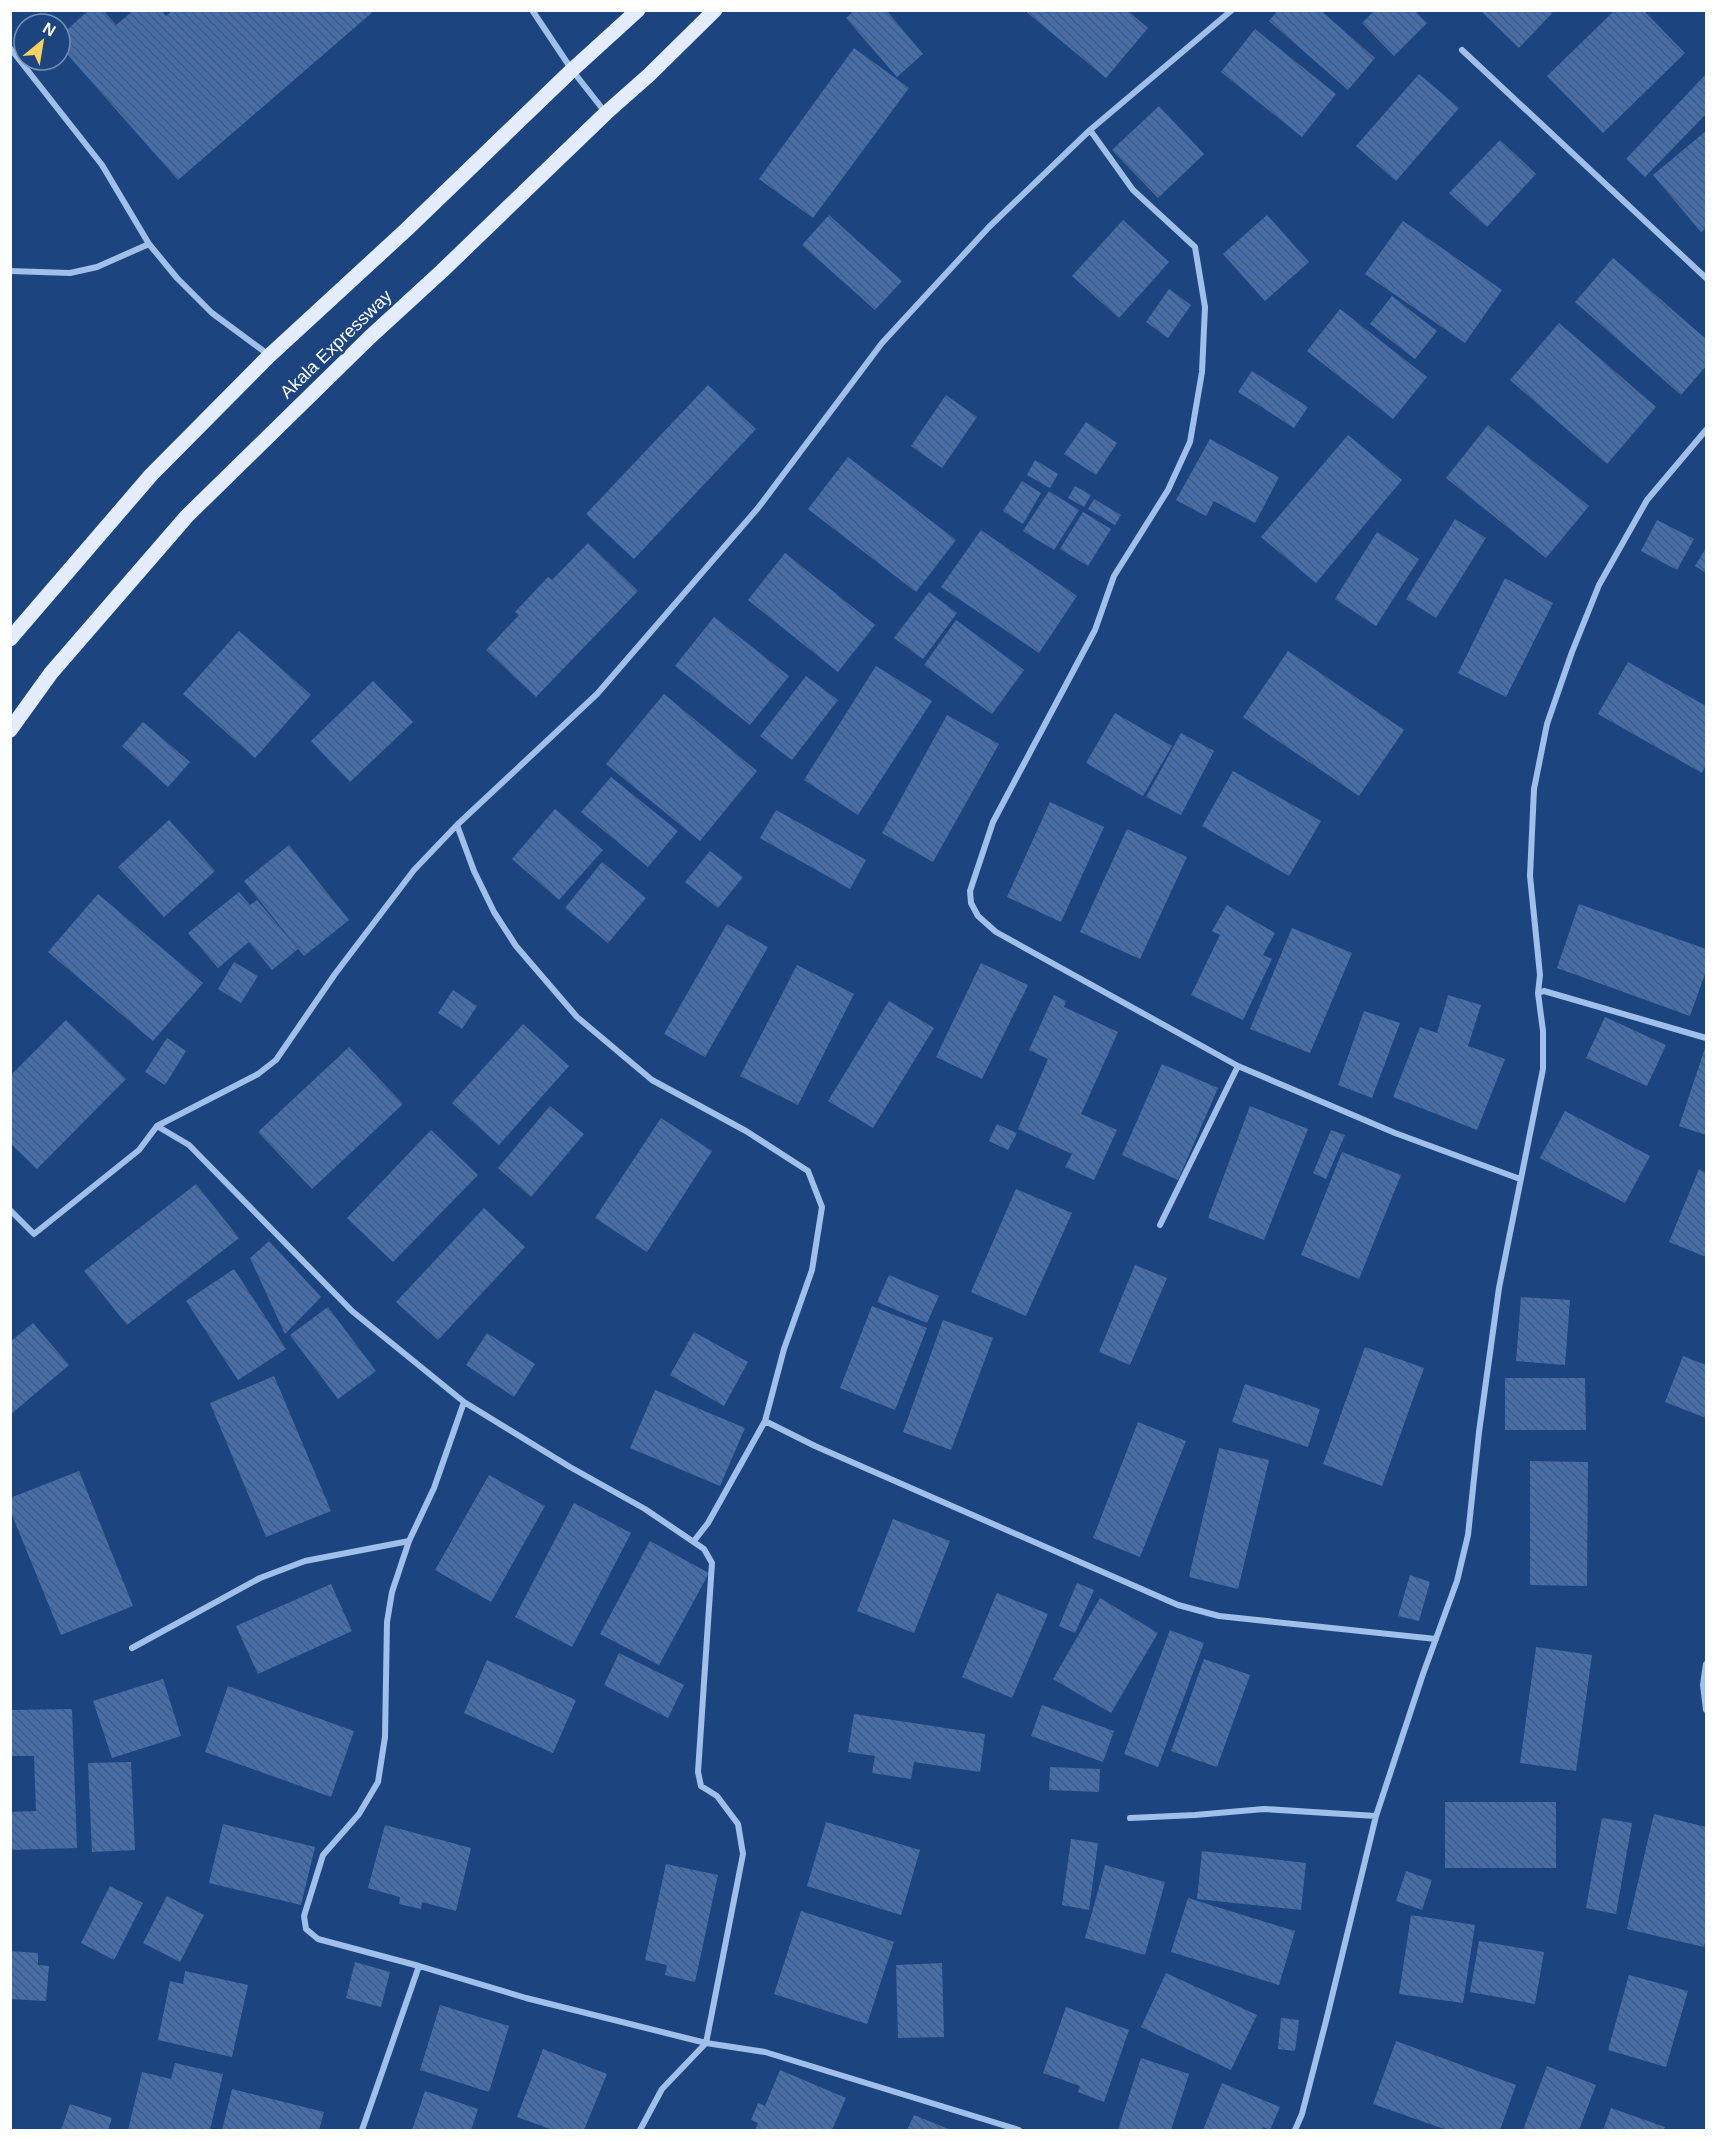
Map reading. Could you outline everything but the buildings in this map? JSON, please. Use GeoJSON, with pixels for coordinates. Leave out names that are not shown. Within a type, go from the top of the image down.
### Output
{"type":"FeatureCollection","features":[{"type":"Feature","properties":{"kind":"main road","name":"Akala Expressway"},"geometry":{"type":"LineString","coordinates":[[10,639],[151,475],[269,356],[638,10]]}},
{"type":"Feature","properties":{"kind":"main road","name":"Akala Expressway"},"geometry":{"type":"LineString","coordinates":[[10,730],[51,673],[187,516],[370,337],[715,10]]}},
{"type":"Feature","properties":{"kind":"street"},"geometry":{"type":"LineString","coordinates":[[532,10],[572,70],[606,113]]}},
{"type":"Feature","properties":{"kind":"street"},"geometry":{"type":"LineString","coordinates":[[10,1210],[34,1234],[139,1150],[157,1126],[258,1074],[276,1060],[335,974],[414,870],[457,825],[597,694],[758,508],[882,343],[989,226],[1090,130],[1232,10]]}},
{"type":"Feature","properties":{"kind":"street"},"geometry":{"type":"LineString","coordinates":[[10,48],[102,165],[149,244],[177,278],[212,313],[269,356]]}},
{"type":"Feature","properties":{"kind":"street"},"geometry":{"type":"LineString","coordinates":[[1462,50],[1707,278]]}},
{"type":"Feature","properties":{"kind":"street"},"geometry":{"type":"LineString","coordinates":[[1090,130],[1133,190],[1195,247],[1205,307],[1202,372],[1190,442],[1168,490],[1114,576],[1095,630],[993,822],[970,891],[971,903],[978,916],[996,932],[1238,1065],[1395,1132],[1520,1179]]}},
{"type":"Feature","properties":{"kind":"street"},"geometry":{"type":"LineString","coordinates":[[10,272],[70,273],[97,267],[149,244]]}},
{"type":"Feature","properties":{"kind":"street"},"geometry":{"type":"LineString","coordinates":[[1295,2130],[1302,2114],[1321,2041],[1376,1816],[1423,1674],[1457,1581],[1468,1535],[1479,1432],[1499,1288],[1543,1069],[1543,1031],[1538,993],[1540,975],[1530,876],[1534,789],[1547,724],[1572,652],[1599,585],[1647,500],[1707,430]]}},
{"type":"Feature","properties":{"kind":"street"},"geometry":{"type":"LineString","coordinates":[[457,825],[474,871],[494,912],[516,946],[577,1017],[652,1080],[746,1131],[808,1171],[822,1207],[812,1270],[784,1349],[765,1421],[708,1523],[694,1542]]}},
{"type":"Feature","properties":{"kind":"street"},"geometry":{"type":"LineString","coordinates":[[1538,993],[1544,991],[1707,1038]]}},
{"type":"Feature","properties":{"kind":"street"},"geometry":{"type":"LineString","coordinates":[[1160,1225],[1238,1065]]}},
{"type":"Feature","properties":{"kind":"street"},"geometry":{"type":"LineString","coordinates":[[157,1126],[189,1145],[352,1311],[464,1402],[570,1467],[645,1509],[704,1549],[712,1563],[698,1772],[701,1786],[717,1796],[738,1824],[743,1854],[706,2043],[662,2089],[640,2130]]}},
{"type":"Feature","properties":{"kind":"street"},"geometry":{"type":"LineString","coordinates":[[464,1402],[434,1488],[409,1541],[392,1592],[387,1622],[385,1737],[378,1782],[359,1814],[323,1855],[304,1916],[306,1929],[318,1939],[526,1998],[706,2043],[765,2052],[1019,2130]]}},
{"type":"Feature","properties":{"kind":"street"},"geometry":{"type":"LineString","coordinates":[[765,1421],[815,1446],[1178,1605],[1219,1616],[1436,1639]]}},
{"type":"Feature","properties":{"kind":"street"},"geometry":{"type":"LineString","coordinates":[[132,1648],[260,1578],[306,1561],[409,1541]]}},
{"type":"Feature","properties":{"kind":"street"},"geometry":{"type":"LineString","coordinates":[[1707,1664],[1702,1685],[1707,1710]]}},
{"type":"Feature","properties":{"kind":"street"},"geometry":{"type":"LineString","coordinates":[[1130,1818],[1263,1809],[1376,1816]]}},
{"type":"Feature","properties":{"kind":"street"},"geometry":{"type":"LineString","coordinates":[[362,2130],[419,1966]]}}]}
